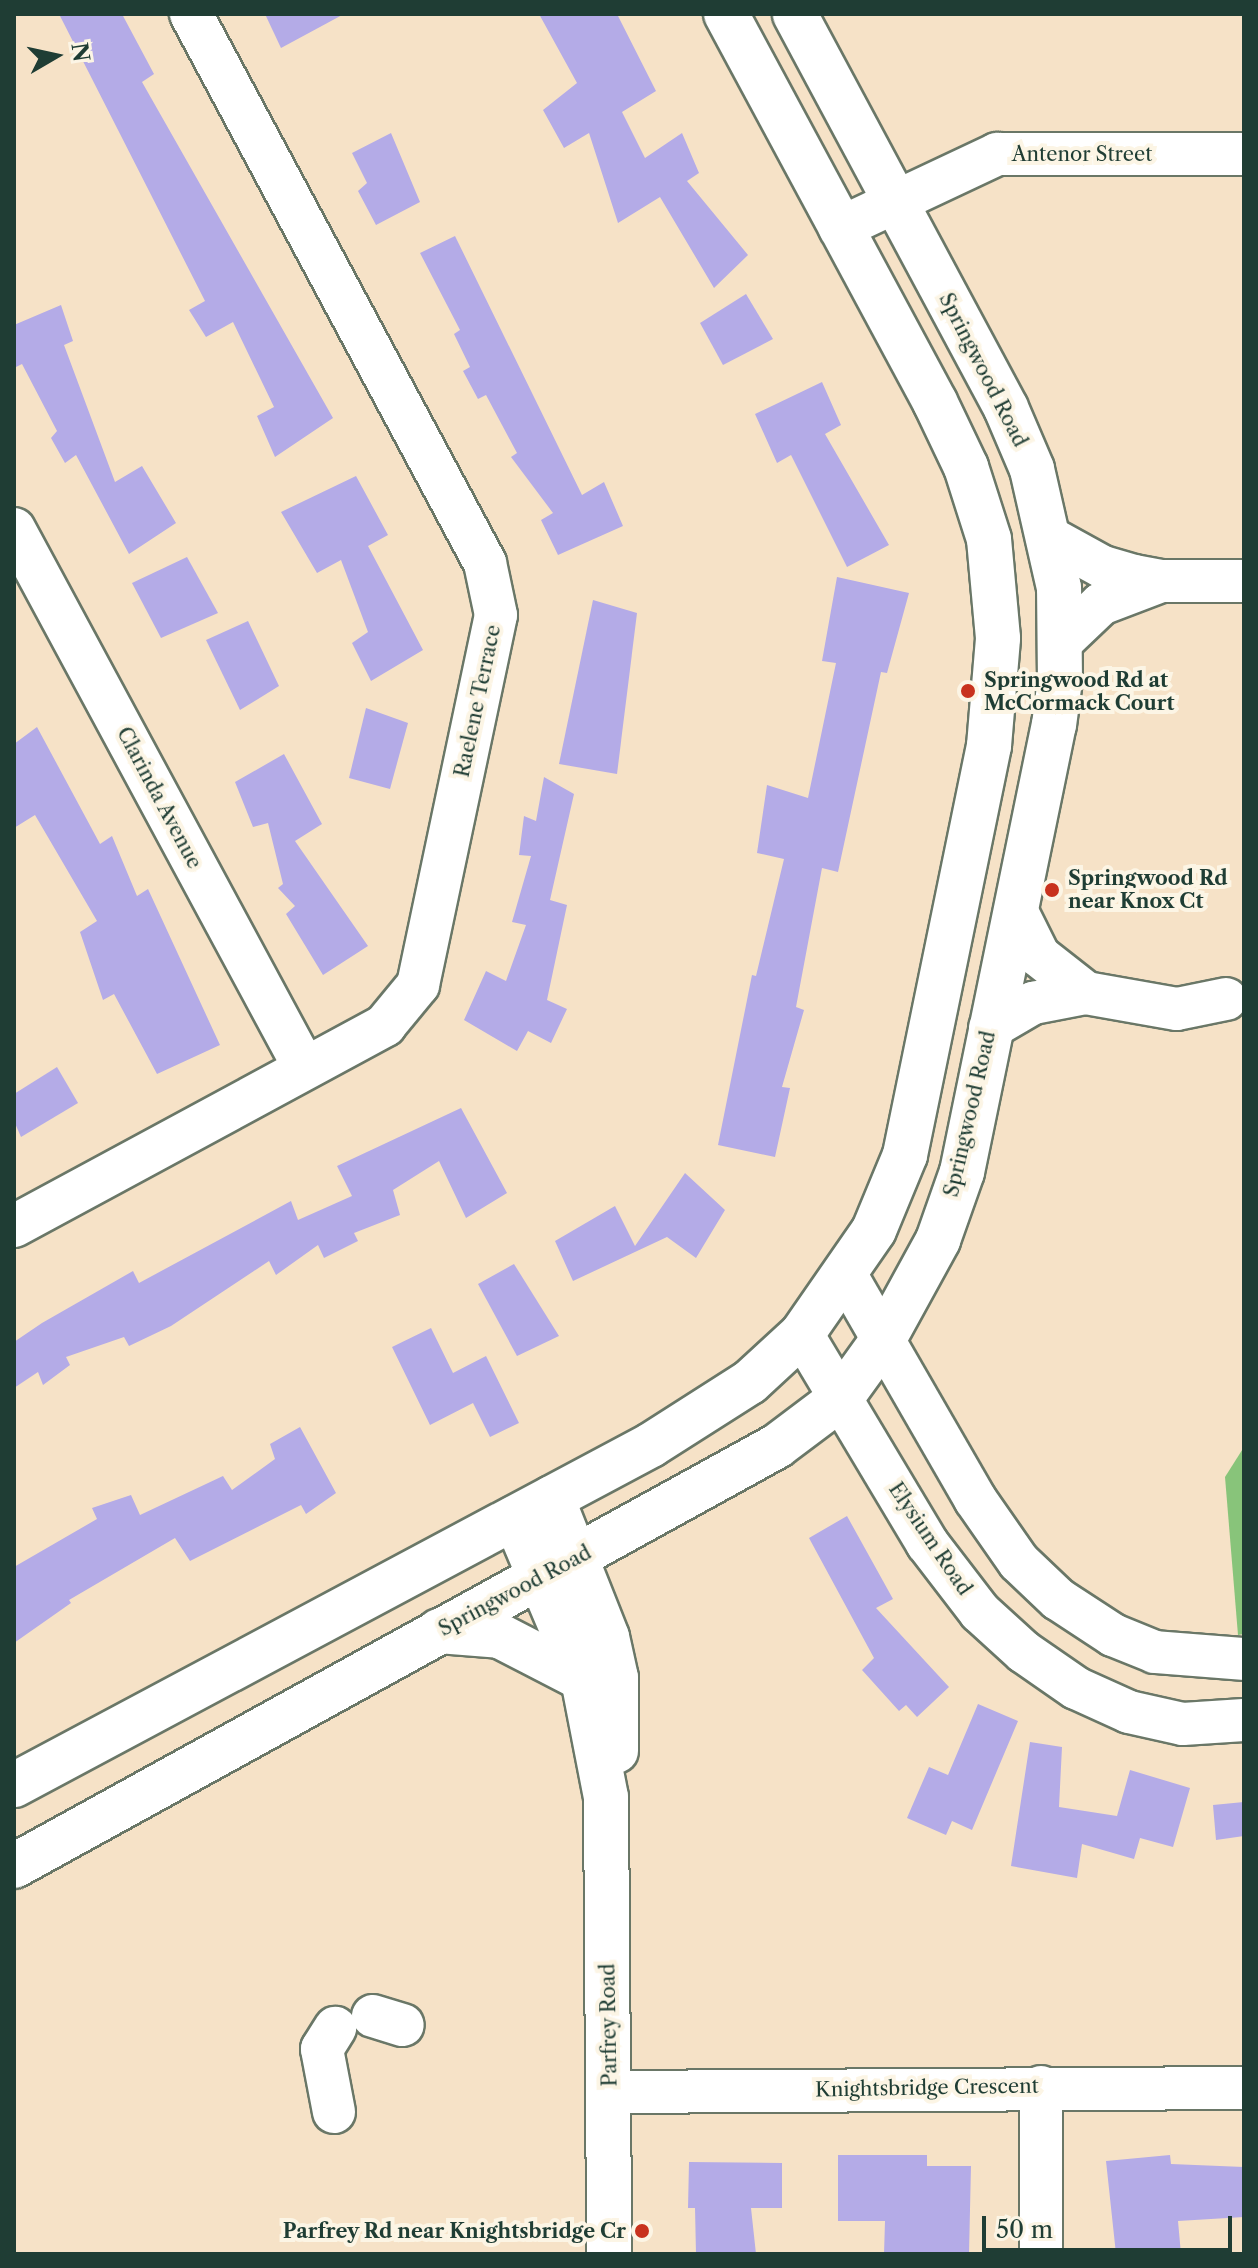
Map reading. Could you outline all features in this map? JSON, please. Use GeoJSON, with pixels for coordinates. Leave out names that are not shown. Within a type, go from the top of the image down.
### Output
{"type":"FeatureCollection","features":[{"type":"Feature","properties":{"kind":"main road"},"geometry":{"type":"LineString","coordinates":[[14,1785],[651,1445],[750,1382],[802,1334],[847,1277],[874,1230],[905,1155],[989,746],[998,638],[989,539],[966,467],[726,14]]}},
{"type":"Feature","properties":{"kind":"main road","name":"Springwood Road"},"geometry":{"type":"LineString","coordinates":[[14,1866],[777,1446],[841,1398],[885,1337],[938,1240],[962,1172],[1054,725],[1061,642],[1050,538],[1032,469],[1006,408],[795,14]]}},
{"type":"Feature","properties":{"kind":"main road","name":"Parfrey Road"},"geometry":{"type":"LineString","coordinates":[[552,1498],[560,1566],[606,1797],[609,2254]]}},
{"type":"Feature","properties":{"kind":"main road","name":"Parfrey Road"},"geometry":{"type":"LineString","coordinates":[[515,1518],[560,1566],[616,1678],[620,1734],[606,1797]]}},
{"type":"Feature","properties":{"kind":"main road"},"geometry":{"type":"LineString","coordinates":[[439,1631],[500,1636],[583,1679]]}},
{"type":"Feature","properties":{"kind":"street","name":"Raelene Terrace"},"geometry":{"type":"LineString","coordinates":[[14,1226],[385,1025],[418,985],[496,615],[485,563],[191,14]]}},
{"type":"Feature","properties":{"kind":"street","name":"Antenor Street"},"geometry":{"type":"LineString","coordinates":[[840,228],[997,154],[1244,154]]}},
{"type":"Feature","properties":{"kind":"street","name":"Clarinda Avenue"},"geometry":{"type":"LineString","coordinates":[[14,529],[304,1067]]}},
{"type":"Feature","properties":{"kind":"street"},"geometry":{"type":"LineString","coordinates":[[1050,538],[1103,567],[1161,581],[1244,581]]}},
{"type":"Feature","properties":{"kind":"street"},"geometry":{"type":"LineString","coordinates":[[1061,642],[1101,604],[1161,581]]}},
{"type":"Feature","properties":{"kind":"street"},"geometry":{"type":"LineString","coordinates":[[1016,910],[1039,956],[1086,993]]}},
{"type":"Feature","properties":{"kind":"street"},"geometry":{"type":"LineString","coordinates":[[990,1028],[1033,1003],[1086,993],[1177,1009],[1226,999]]}},
{"type":"Feature","properties":{"kind":"street"},"geometry":{"type":"LineString","coordinates":[[847,1277],[885,1337],[975,1499],[1019,1562],[1058,1599],[1113,1635],[1155,1652],[1244,1659]]}},
{"type":"Feature","properties":{"kind":"street","name":"Elysium Road"},"geometry":{"type":"LineString","coordinates":[[802,1334],[927,1543],[980,1612],[1024,1652],[1076,1688],[1129,1712],[1183,1724],[1244,1720]]}},
{"type":"Feature","properties":{"kind":"street"},"geometry":{"type":"LineString","coordinates":[[334,2112],[322,2049],[370,2023]]}},
{"type":"Feature","properties":{"kind":"street"},"geometry":{"type":"LineString","coordinates":[[1041,2087],[1041,2254]]}},
{"type":"Feature","properties":{"kind":"street","name":"Knightsbridge Crescent"},"geometry":{"type":"LineString","coordinates":[[610,2092],[1244,2088]]}},
{"type":"Feature","properties":{"kind":"green space"},"geometry":{"type":"Polygon","coordinates":[[[1244,1447],[1244,1634],[1238,1635],[1225,1477],[1244,1447]]]}},
{"type":"Feature","properties":{"kind":"building"},"geometry":{"type":"Polygon","coordinates":[[[59,14],[122,14],[154,74],[142,82],[333,418],[275,457],[257,416],[274,407],[233,322],[206,337],[189,310],[205,301],[59,14]]]}},
{"type":"Feature","properties":{"kind":"building"},"geometry":{"type":"Polygon","coordinates":[[[265,14],[344,14],[281,48],[265,14]]]}},
{"type":"Feature","properties":{"kind":"building"},"geometry":{"type":"Polygon","coordinates":[[[539,14],[617,14],[656,91],[622,112],[645,158],[682,133],[699,173],[687,181],[748,255],[714,288],[660,197],[618,223],[589,133],[564,148],[543,110],[577,83],[539,14]]]}},
{"type":"Feature","properties":{"kind":"building"},"geometry":{"type":"Polygon","coordinates":[[[391,133],[420,202],[376,225],[358,191],[367,183],[352,153],[391,133]]]}},
{"type":"Feature","properties":{"kind":"building"},"geometry":{"type":"Polygon","coordinates":[[[455,236],[582,495],[604,482],[623,526],[558,555],[541,520],[553,513],[511,457],[517,453],[486,395],[478,399],[463,371],[470,367],[454,334],[460,330],[420,253],[455,236]]]}},
{"type":"Feature","properties":{"kind":"building"},"geometry":{"type":"Polygon","coordinates":[[[746,294],[773,339],[723,365],[700,323],[746,294]]]}},
{"type":"Feature","properties":{"kind":"building"},"geometry":{"type":"Polygon","coordinates":[[[61,305],[73,341],[64,345],[115,482],[142,466],[176,523],[129,554],[76,455],[65,463],[51,438],[57,431],[22,364],[14,368],[14,325],[61,305]]]}},
{"type":"Feature","properties":{"kind":"building"},"geometry":{"type":"Polygon","coordinates":[[[822,382],[841,425],[825,434],[889,545],[847,567],[791,455],[777,463],[755,414],[822,382]]]}},
{"type":"Feature","properties":{"kind":"building"},"geometry":{"type":"Polygon","coordinates":[[[356,476],[388,535],[368,546],[423,650],[371,681],[352,643],[368,632],[341,560],[317,573],[281,512],[356,476]]]}},
{"type":"Feature","properties":{"kind":"building"},"geometry":{"type":"Polygon","coordinates":[[[187,557],[218,613],[161,638],[132,583],[187,557]]]}},
{"type":"Feature","properties":{"kind":"building"},"geometry":{"type":"Polygon","coordinates":[[[837,577],[909,593],[887,673],[881,672],[838,872],[822,868],[796,1007],[804,1010],[782,1087],[790,1088],[775,1157],[718,1145],[752,975],[756,976],[784,859],[757,853],[767,785],[808,798],[836,663],[822,661],[837,577]]]}},
{"type":"Feature","properties":{"kind":"building"},"geometry":{"type":"Polygon","coordinates":[[[593,600],[637,613],[617,774],[559,764],[593,600]]]}},
{"type":"Feature","properties":{"kind":"building"},"geometry":{"type":"Polygon","coordinates":[[[248,621],[279,686],[240,710],[206,640],[248,621]]]}},
{"type":"Feature","properties":{"kind":"building"},"geometry":{"type":"Polygon","coordinates":[[[366,708],[408,723],[390,789],[349,778],[366,708]]]}},
{"type":"Feature","properties":{"kind":"building"},"geometry":{"type":"Polygon","coordinates":[[[37,727],[100,844],[112,836],[137,896],[148,889],[220,1045],[157,1074],[114,994],[103,1000],[80,932],[97,921],[35,815],[14,828],[14,744],[37,727]]]}},
{"type":"Feature","properties":{"kind":"building"},"geometry":{"type":"Polygon","coordinates":[[[284,754],[322,824],[295,841],[368,946],[323,975],[286,914],[295,906],[278,888],[283,884],[268,823],[253,827],[235,782],[284,754]]]}},
{"type":"Feature","properties":{"kind":"building"},"geometry":{"type":"Polygon","coordinates":[[[544,777],[574,794],[550,900],[567,905],[547,1000],[567,1009],[551,1043],[528,1031],[517,1051],[464,1020],[486,971],[506,981],[526,925],[512,922],[531,856],[519,855],[524,816],[536,821],[544,777]]]}},
{"type":"Feature","properties":{"kind":"building"},"geometry":{"type":"Polygon","coordinates":[[[57,1067],[78,1103],[21,1137],[14,1121],[14,1094],[57,1067]]]}},
{"type":"Feature","properties":{"kind":"building"},"geometry":{"type":"Polygon","coordinates":[[[461,1108],[507,1193],[466,1218],[439,1161],[393,1190],[400,1215],[354,1233],[358,1241],[324,1258],[318,1245],[276,1275],[269,1261],[171,1326],[129,1346],[124,1337],[66,1357],[70,1365],[43,1385],[38,1372],[14,1388],[14,1342],[42,1323],[133,1271],[139,1283],[291,1201],[298,1220],[352,1196],[337,1166],[461,1108]]]}},
{"type":"Feature","properties":{"kind":"building"},"geometry":{"type":"Polygon","coordinates":[[[685,1173],[725,1210],[696,1258],[667,1237],[573,1281],[555,1241],[615,1206],[635,1246],[685,1173]]]}},
{"type":"Feature","properties":{"kind":"building"},"geometry":{"type":"Polygon","coordinates":[[[514,1264],[559,1336],[517,1356],[478,1284],[514,1264]]]}},
{"type":"Feature","properties":{"kind":"building"},"geometry":{"type":"Polygon","coordinates":[[[431,1328],[453,1373],[486,1356],[519,1423],[490,1437],[473,1403],[430,1425],[392,1347],[431,1328]]]}},
{"type":"Feature","properties":{"kind":"building"},"geometry":{"type":"Polygon","coordinates":[[[300,1427],[336,1493],[306,1514],[301,1505],[190,1561],[175,1538],[69,1600],[71,1603],[14,1643],[14,1567],[97,1519],[92,1508],[131,1495],[140,1515],[223,1476],[232,1490],[275,1459],[270,1444],[300,1427]]]}},
{"type":"Feature","properties":{"kind":"building"},"geometry":{"type":"Polygon","coordinates":[[[847,1516],[893,1599],[876,1608],[949,1687],[917,1717],[906,1705],[899,1711],[862,1670],[874,1658],[809,1538],[847,1516]]]}},
{"type":"Feature","properties":{"kind":"building"},"geometry":{"type":"Polygon","coordinates":[[[978,1704],[1018,1721],[972,1830],[952,1821],[946,1835],[907,1818],[929,1767],[948,1775],[978,1704]]]}},
{"type":"Feature","properties":{"kind":"building"},"geometry":{"type":"Polygon","coordinates":[[[1030,1742],[1062,1747],[1059,1807],[1117,1816],[1130,1770],[1190,1788],[1173,1847],[1140,1838],[1134,1859],[1082,1844],[1077,1878],[1011,1866],[1030,1742]]]}},
{"type":"Feature","properties":{"kind":"building"},"geometry":{"type":"Polygon","coordinates":[[[1244,1802],[1244,1836],[1216,1840],[1213,1805],[1244,1802]]]}},
{"type":"Feature","properties":{"kind":"building"},"geometry":{"type":"Polygon","coordinates":[[[838,2155],[927,2155],[927,2166],[971,2166],[969,2254],[884,2254],[885,2221],[838,2221],[838,2155]]]}},
{"type":"Feature","properties":{"kind":"building"},"geometry":{"type":"Polygon","coordinates":[[[1170,2155],[1171,2164],[1244,2167],[1244,2217],[1178,2221],[1181,2254],[1116,2254],[1106,2161],[1170,2155]]]}},
{"type":"Feature","properties":{"kind":"building"},"geometry":{"type":"Polygon","coordinates":[[[689,2162],[782,2163],[782,2208],[751,2208],[756,2254],[696,2254],[695,2208],[688,2208],[689,2162]]]}},
{"type":"Feature","properties":{"kind":"place","name":"Springwood Rd at McCormack Court"},"geometry":{"type":"Point","coordinates":[968,691]}},
{"type":"Feature","properties":{"kind":"place","name":"Springwood Rd near Knox Ct"},"geometry":{"type":"Point","coordinates":[1052,890]}},
{"type":"Feature","properties":{"kind":"place","name":"Parfrey Rd near Knightsbridge Cr"},"geometry":{"type":"Point","coordinates":[642,2231]}}]}
